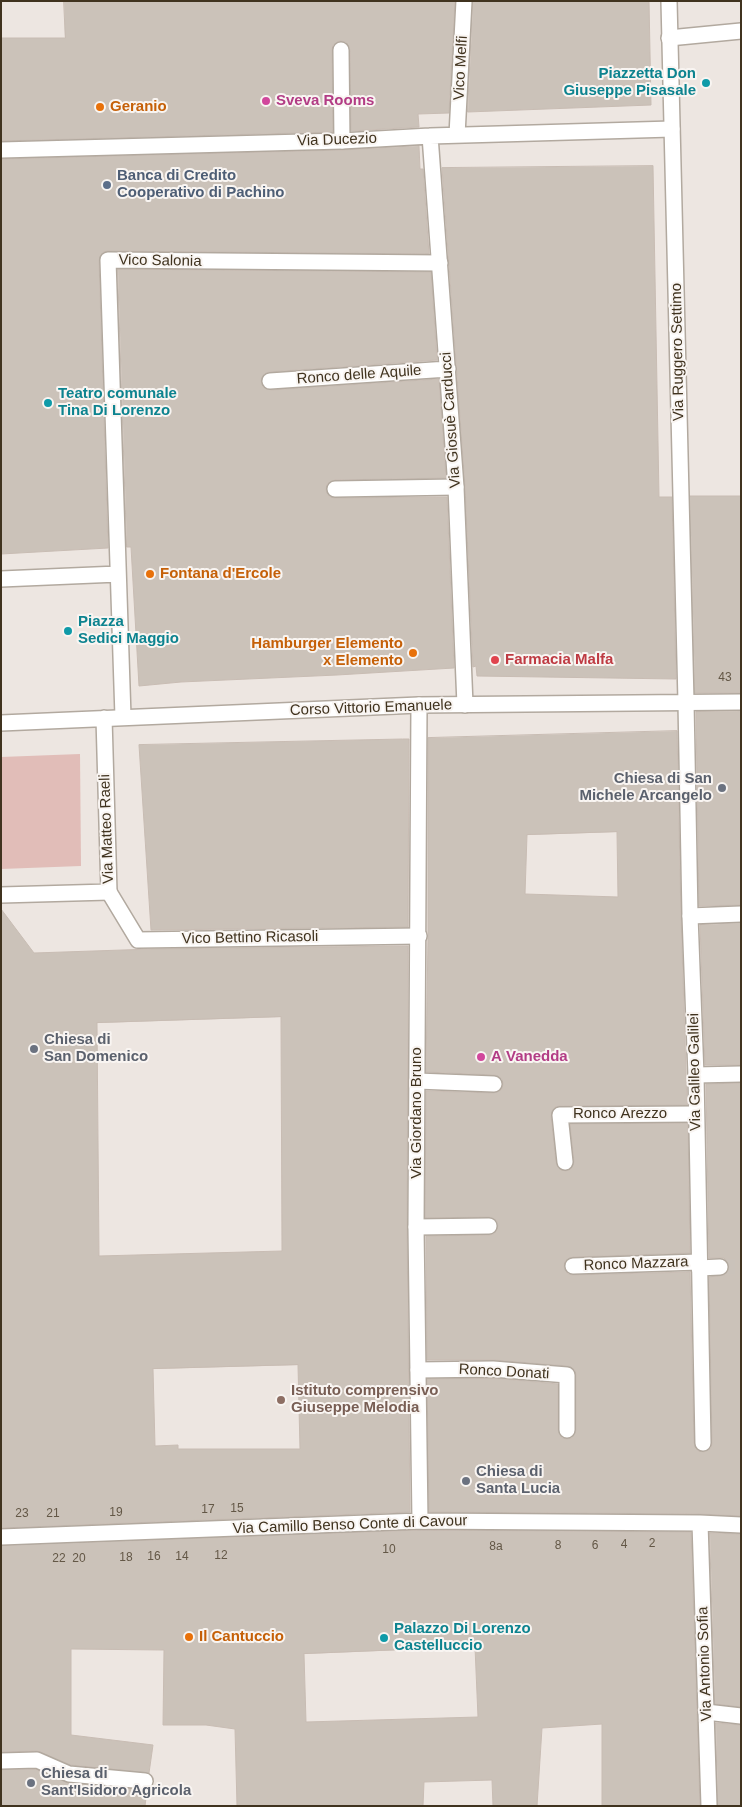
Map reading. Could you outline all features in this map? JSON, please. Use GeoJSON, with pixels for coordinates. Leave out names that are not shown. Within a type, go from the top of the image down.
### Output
{"type":"FeatureCollection","features":[{"type":"Feature","properties":{"kind":"street","name":"Vico Melfi"},"geometry":{"type":"LineString","coordinates":[[457,135],[464,1]]}},
{"type":"Feature","properties":{"kind":"street","name":"Via Ruggero Settimo"},"geometry":{"type":"LineString","coordinates":[[669,1],[686,702]]}},
{"type":"Feature","properties":{"kind":"street"},"geometry":{"type":"LineString","coordinates":[[669,38],[741,31]]}},
{"type":"Feature","properties":{"kind":"street"},"geometry":{"type":"LineString","coordinates":[[341,50],[342,141]]}},
{"type":"Feature","properties":{"kind":"street","name":"Via Ducezio"},"geometry":{"type":"LineString","coordinates":[[1,150],[342,141],[457,135],[672,129]]}},
{"type":"Feature","properties":{"kind":"street","name":"Via Giosuè Carducci"},"geometry":{"type":"LineString","coordinates":[[430,136],[456,487],[465,705]]}},
{"type":"Feature","properties":{"kind":"street","name":"Vico Salonia"},"geometry":{"type":"LineString","coordinates":[[118,574],[108,260],[440,264]]}},
{"type":"Feature","properties":{"kind":"street","name":"Ronco delle Aquile"},"geometry":{"type":"LineString","coordinates":[[270,381],[448,369]]}},
{"type":"Feature","properties":{"kind":"street"},"geometry":{"type":"LineString","coordinates":[[335,489],[456,487]]}},
{"type":"Feature","properties":{"kind":"street"},"geometry":{"type":"LineString","coordinates":[[1,579],[118,574],[123,717]]}},
{"type":"Feature","properties":{"kind":"street","name":"Via Galileo Galilei"},"geometry":{"type":"LineString","coordinates":[[686,702],[703,1443]]}},
{"type":"Feature","properties":{"kind":"street","name":"Corso Vittorio Emanuele"},"geometry":{"type":"LineString","coordinates":[[1,723],[419,705],[741,702]]}},
{"type":"Feature","properties":{"kind":"street","name":"Via Giordano Bruno"},"geometry":{"type":"LineString","coordinates":[[419,705],[416,1227],[420,1521]]}},
{"type":"Feature","properties":{"kind":"street","name":"Via Matteo Raeli"},"geometry":{"type":"LineString","coordinates":[[1,896],[109,892],[104,718]]}},
{"type":"Feature","properties":{"kind":"street","name":"Vico Bettino Ricasoli"},"geometry":{"type":"LineString","coordinates":[[109,892],[138,940],[418,936]]}},
{"type":"Feature","properties":{"kind":"street"},"geometry":{"type":"LineString","coordinates":[[690,916],[741,914]]}},
{"type":"Feature","properties":{"kind":"street"},"geometry":{"type":"LineString","coordinates":[[696,1075],[741,1074]]}},
{"type":"Feature","properties":{"kind":"street"},"geometry":{"type":"LineString","coordinates":[[417,1081],[494,1084]]}},
{"type":"Feature","properties":{"kind":"street","name":"Ronco Arezzo"},"geometry":{"type":"LineString","coordinates":[[564,1162],[560,1115],[696,1114]]}},
{"type":"Feature","properties":{"kind":"street"},"geometry":{"type":"LineString","coordinates":[[416,1227],[489,1226]]}},
{"type":"Feature","properties":{"kind":"street","name":"Ronco Mazzara"},"geometry":{"type":"LineString","coordinates":[[572,1266],[699,1265],[720,1267]]}},
{"type":"Feature","properties":{"kind":"street","name":"Ronco Donati"},"geometry":{"type":"LineString","coordinates":[[418,1370],[493,1369],[567,1375],[567,1430]]}},
{"type":"Feature","properties":{"kind":"street","name":"Via Camillo Benso Conte di Cavour"},"geometry":{"type":"LineString","coordinates":[[1,1537],[420,1521],[741,1525]]}},
{"type":"Feature","properties":{"kind":"street","name":"Via Antonio Sofia"},"geometry":{"type":"LineString","coordinates":[[700,1523],[709,1806]]}},
{"type":"Feature","properties":{"kind":"street"},"geometry":{"type":"LineString","coordinates":[[706,1712],[741,1716]]}},
{"type":"Feature","properties":{"kind":"street"},"geometry":{"type":"LineString","coordinates":[[1,1761],[37,1760],[68,1774],[145,1781]]}},
{"type":"Feature","properties":{"kind":"shaded area"},"geometry":{"type":"Polygon","coordinates":[[[80,754],[81,866],[1,869],[1,757],[80,754]]]}},
{"type":"Feature","properties":{"kind":"building"},"geometry":{"type":"Polygon","coordinates":[[[64,1],[455,1],[449,113],[418,114],[419,127],[351,131],[350,50],[346,42],[340,41],[333,45],[332,50],[333,132],[1,141],[1,38],[65,38],[64,1]]]}},
{"type":"Feature","properties":{"kind":"building"},"geometry":{"type":"Polygon","coordinates":[[[473,1],[649,1],[651,105],[468,112],[473,1]]]}},
{"type":"Feature","properties":{"kind":"building"},"geometry":{"type":"Polygon","coordinates":[[[419,146],[420,169],[423,169],[429,254],[103,252],[99,260],[108,548],[1,554],[1,159],[342,150],[419,146]]]}},
{"type":"Feature","properties":{"kind":"building"},"geometry":{"type":"Polygon","coordinates":[[[653,166],[659,497],[672,497],[676,679],[477,676],[476,666],[473,667],[465,486],[442,168],[653,166]]]}},
{"type":"Feature","properties":{"kind":"building"},"geometry":{"type":"Polygon","coordinates":[[[118,269],[431,272],[437,360],[269,372],[264,374],[261,381],[263,387],[271,390],[439,379],[446,478],[335,480],[327,484],[326,490],[330,497],[335,498],[447,497],[454,668],[181,682],[139,686],[131,547],[127,547],[118,269]]]}},
{"type":"Feature","properties":{"kind":"building"},"geometry":{"type":"Polygon","coordinates":[[[690,496],[741,496],[741,693],[695,693],[690,496]]]}},
{"type":"Feature","properties":{"kind":"building","name":"Chiesa di San Michele Arcangelo"},"geometry":{"type":"Polygon","coordinates":[[[741,711],[741,905],[699,906],[696,712],[741,711]]]}},
{"type":"Feature","properties":{"kind":"building"},"geometry":{"type":"Polygon","coordinates":[[[677,731],[687,1105],[560,1106],[555,1107],[551,1116],[556,1163],[561,1170],[566,1171],[571,1169],[574,1162],[570,1124],[688,1123],[690,1253],[573,1257],[565,1261],[564,1267],[568,1274],[573,1275],[690,1272],[694,1443],[698,1451],[704,1452],[711,1448],[712,1443],[709,1277],[725,1275],[729,1267],[728,1262],[724,1258],[709,1258],[706,1084],[741,1083],[741,1516],[429,1512],[427,1379],[493,1378],[558,1384],[558,1430],[562,1438],[567,1439],[572,1438],[576,1430],[576,1375],[575,1370],[568,1366],[494,1360],[427,1360],[426,1236],[489,1235],[494,1234],[498,1226],[497,1221],[489,1217],[425,1218],[426,1091],[494,1093],[502,1089],[503,1084],[502,1079],[495,1075],[426,1072],[428,738],[677,731]],[[617,832],[527,835],[525,894],[618,897],[617,832]]]}},
{"type":"Feature","properties":{"kind":"building"},"geometry":{"type":"Polygon","coordinates":[[[409,739],[408,927],[151,930],[139,745],[409,739]]]}},
{"type":"Feature","properties":{"kind":"building"},"geometry":{"type":"Polygon","coordinates":[[[1,909],[34,953],[152,949],[408,946],[407,1227],[410,1512],[1,1528],[1,909]],[[281,1017],[97,1023],[99,1256],[282,1251],[281,1017]],[[298,1365],[153,1369],[155,1446],[178,1445],[178,1449],[300,1449],[298,1365]]]}},
{"type":"Feature","properties":{"kind":"building"},"geometry":{"type":"Polygon","coordinates":[[[741,923],[741,1065],[705,1065],[700,925],[741,923]]]}},
{"type":"Feature","properties":{"kind":"building"},"geometry":{"type":"Polygon","coordinates":[[[420,1530],[691,1532],[700,1806],[602,1806],[602,1724],[542,1728],[537,1806],[493,1806],[492,1780],[424,1782],[423,1806],[237,1806],[235,1729],[206,1725],[163,1725],[164,1650],[71,1649],[71,1735],[153,1745],[149,1773],[71,1765],[37,1751],[1,1752],[1,1546],[420,1530]],[[475,1647],[304,1654],[306,1722],[478,1717],[475,1647]]]}},
{"type":"Feature","properties":{"kind":"building"},"geometry":{"type":"Polygon","coordinates":[[[710,1533],[741,1534],[741,1707],[715,1704],[710,1533]]]}},
{"type":"Feature","properties":{"kind":"building"},"geometry":{"type":"Polygon","coordinates":[[[716,1723],[741,1725],[741,1806],[718,1806],[716,1723]]]}},
{"type":"Feature","properties":{"kind":"building"},"geometry":{"type":"Polygon","coordinates":[[[35,1769],[68,1783],[147,1790],[145,1806],[1,1806],[1,1770],[35,1769]]]}},
{"type":"Feature","properties":{"kind":"tunnel"},"geometry":{"type":"LineString","coordinates":[[720,1267],[741,1267]]}},
{"type":"Feature","properties":{"kind":"place","name":"Piazzetta Don Giuseppe Pisasale"},"geometry":{"type":"Point","coordinates":[706,83]}},
{"type":"Feature","properties":{"kind":"place","name":"Sveva Rooms"},"geometry":{"type":"Point","coordinates":[266,101]}},
{"type":"Feature","properties":{"kind":"place","name":"Geranio"},"geometry":{"type":"Point","coordinates":[100,107]}},
{"type":"Feature","properties":{"kind":"place","name":"Banca di Credito Cooperativo di Pachino"},"geometry":{"type":"Point","coordinates":[107,185]}},
{"type":"Feature","properties":{"kind":"place","name":"Teatro comunale Tina Di Lorenzo"},"geometry":{"type":"Point","coordinates":[48,403]}},
{"type":"Feature","properties":{"kind":"place","name":"Fontana d'Ercole"},"geometry":{"type":"Point","coordinates":[150,574]}},
{"type":"Feature","properties":{"kind":"place","name":"Piazza Sedici Maggio"},"geometry":{"type":"Point","coordinates":[68,631]}},
{"type":"Feature","properties":{"kind":"place","name":"Hamburger Elemento x Elemento"},"geometry":{"type":"Point","coordinates":[413,653]}},
{"type":"Feature","properties":{"kind":"place","name":"Farmacia Malfa"},"geometry":{"type":"Point","coordinates":[495,660]}},
{"type":"Feature","properties":{"kind":"place","name":"Chiesa di San Michele Arcangelo"},"geometry":{"type":"Point","coordinates":[722,788]}},
{"type":"Feature","properties":{"kind":"place","name":"Chiesa di San Domenico"},"geometry":{"type":"Point","coordinates":[34,1049]}},
{"type":"Feature","properties":{"kind":"place","name":"A Vanedda"},"geometry":{"type":"Point","coordinates":[481,1057]}},
{"type":"Feature","properties":{"kind":"place","name":"Istituto comprensivo Giuseppe Melodia"},"geometry":{"type":"Point","coordinates":[281,1400]}},
{"type":"Feature","properties":{"kind":"place","name":"Chiesa di Santa Lucia"},"geometry":{"type":"Point","coordinates":[466,1481]}},
{"type":"Feature","properties":{"kind":"place","name":"Il Cantuccio"},"geometry":{"type":"Point","coordinates":[189,1637]}},
{"type":"Feature","properties":{"kind":"place","name":"Palazzo Di Lorenzo Castelluccio"},"geometry":{"type":"Point","coordinates":[384,1638]}},
{"type":"Feature","properties":{"kind":"place","name":"Chiesa di Sant'Isidoro Agricola"},"geometry":{"type":"Point","coordinates":[31,1783]}}]}
